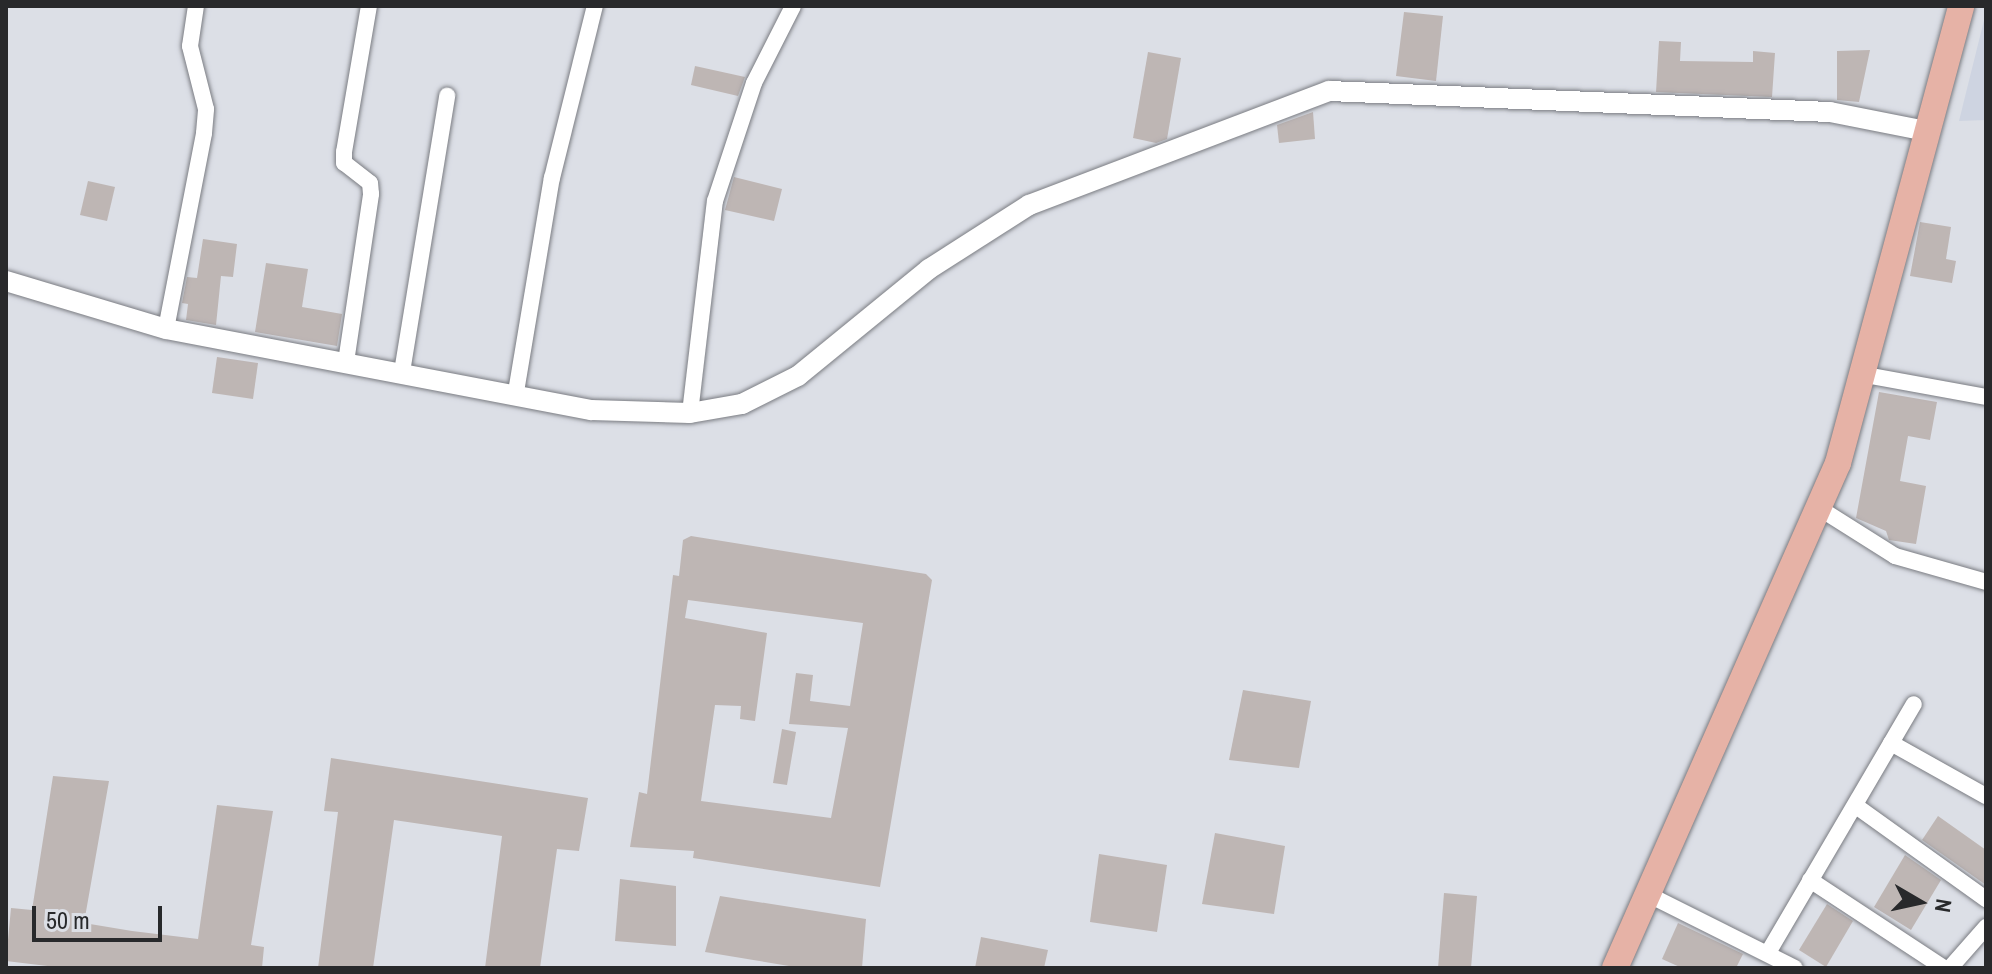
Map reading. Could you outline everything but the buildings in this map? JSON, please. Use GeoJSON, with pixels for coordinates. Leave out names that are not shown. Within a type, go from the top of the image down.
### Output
{"type":"FeatureCollection","features":[{"type":"Feature","properties":{"kind":"main road"},"geometry":{"type":"LineString","coordinates":[[1615,968],[1819,508],[1866,375],[1926,131],[1961,6]]}},
{"type":"Feature","properties":{"kind":"street"},"geometry":{"type":"LineString","coordinates":[[166,329],[204,133],[206,109],[190,46],[196,6]]}},
{"type":"Feature","properties":{"kind":"street"},"geometry":{"type":"LineString","coordinates":[[346,362],[371,188],[350,171],[344,152],[369,6]]}},
{"type":"Feature","properties":{"kind":"street"},"geometry":{"type":"LineString","coordinates":[[516,392],[552,178],[595,6]]}},
{"type":"Feature","properties":{"kind":"street"},"geometry":{"type":"LineString","coordinates":[[690,413],[715,201],[754,83],[793,6]]}},
{"type":"Feature","properties":{"kind":"street"},"geometry":{"type":"LineString","coordinates":[[6,281],[166,329],[516,392],[614,413],[690,413],[742,404],[777,388],[929,269],[1029,205],[1329,91],[1830,112],[1926,131]]}},
{"type":"Feature","properties":{"kind":"street"},"geometry":{"type":"LineString","coordinates":[[402,372],[447,96]]}},
{"type":"Feature","properties":{"kind":"street"},"geometry":{"type":"LineString","coordinates":[[1866,375],[1986,397]]}},
{"type":"Feature","properties":{"kind":"street"},"geometry":{"type":"LineString","coordinates":[[1819,508],[1895,556],[1986,582]]}},
{"type":"Feature","properties":{"kind":"street"},"geometry":{"type":"LineString","coordinates":[[1769,951],[1914,704]]}},
{"type":"Feature","properties":{"kind":"street"},"geometry":{"type":"LineString","coordinates":[[1891,743],[1986,796]]}},
{"type":"Feature","properties":{"kind":"street"},"geometry":{"type":"LineString","coordinates":[[1856,806],[1986,899]]}},
{"type":"Feature","properties":{"kind":"street"},"geometry":{"type":"LineString","coordinates":[[1810,880],[1944,968]]}},
{"type":"Feature","properties":{"kind":"street"},"geometry":{"type":"LineString","coordinates":[[1647,894],[1769,951],[1795,968]]}},
{"type":"Feature","properties":{"kind":"street"},"geometry":{"type":"LineString","coordinates":[[1950,968],[1986,927]]}},
{"type":"Feature","properties":{"kind":"shaded area"},"geometry":{"type":"Polygon","coordinates":[[[1986,12],[1986,120],[1959,121],[1986,12]]]}}]}
